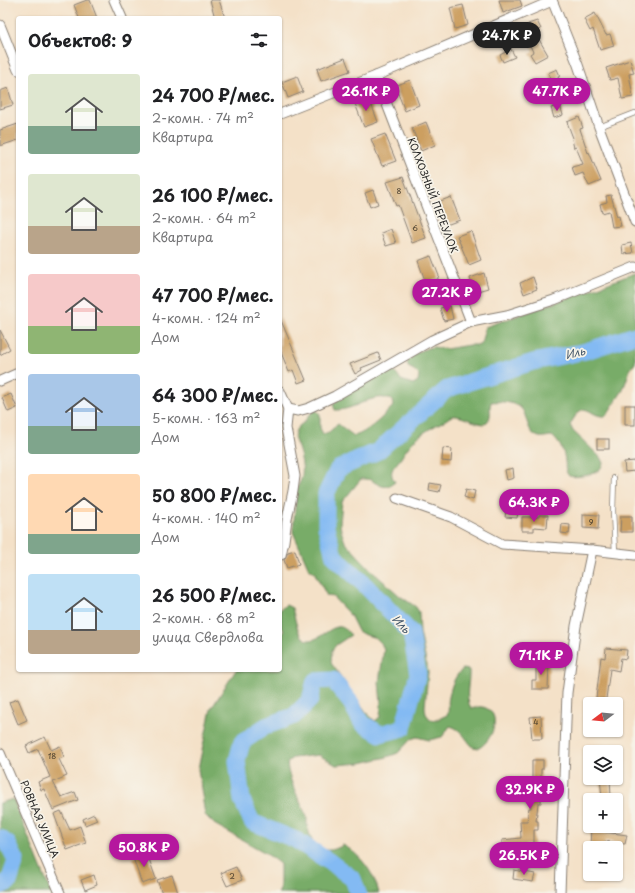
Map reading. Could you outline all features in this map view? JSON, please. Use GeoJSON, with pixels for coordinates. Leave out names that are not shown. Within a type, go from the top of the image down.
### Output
{"type":"FeatureCollection","features":[{"type":"Feature","properties":{"kind":"street"},"geometry":{"type":"LineString","coordinates":[[114,0],[121,16]]}},
{"type":"Feature","properties":{"kind":"street"},"geometry":{"type":"LineString","coordinates":[[282,113],[376,76],[552,1],[578,65],[599,127],[635,222]]}},
{"type":"Feature","properties":{"kind":"street"},"geometry":{"type":"LineString","coordinates":[[0,25],[16,65]]}},
{"type":"Feature","properties":{"kind":"street","name":"КОЛХОЗНЫЙ ПЕРЕУЛОК"},"geometry":{"type":"LineString","coordinates":[[376,76],[471,322]]}},
{"type":"Feature","properties":{"kind":"street"},"geometry":{"type":"LineString","coordinates":[[288,409],[298,411],[309,408],[335,396],[432,340],[471,322],[507,315],[554,300],[635,267]]}},
{"type":"Feature","properties":{"kind":"street"},"geometry":{"type":"LineString","coordinates":[[0,381],[16,374]]}},
{"type":"Feature","properties":{"kind":"street"},"geometry":{"type":"LineString","coordinates":[[282,396],[288,409],[286,428],[294,476],[293,492],[282,550]]}},
{"type":"Feature","properties":{"kind":"street"},"geometry":{"type":"LineString","coordinates":[[397,498],[451,517],[502,544],[592,550],[635,555]]}},
{"type":"Feature","properties":{"kind":"street"},"geometry":{"type":"LineString","coordinates":[[560,893],[567,693],[576,626],[592,550]]}},
{"type":"Feature","properties":{"kind":"street","name":"РОВНАЯ УЛИЦА"},"geometry":{"type":"LineString","coordinates":[[0,753],[60,893]]}},
{"type":"Feature","properties":{"kind":"lane"},"geometry":{"type":"LineString","coordinates":[[599,127],[635,113]]}},
{"type":"Feature","properties":{"kind":"lane"},"geometry":{"type":"LineString","coordinates":[[614,478],[613,511],[615,553]]}},
{"type":"Feature","properties":{"kind":"green space"},"geometry":{"type":"Polygon","coordinates":[[[635,273],[635,363],[630,370],[623,390],[606,416],[600,416],[584,409],[575,416],[570,425],[573,431],[600,457],[603,463],[598,471],[585,476],[569,476],[566,470],[563,451],[552,436],[541,437],[535,435],[529,428],[523,411],[515,404],[507,402],[491,402],[490,416],[485,424],[459,416],[451,417],[423,433],[410,445],[393,469],[392,474],[395,482],[389,486],[384,486],[370,480],[361,479],[342,502],[340,524],[345,542],[374,573],[400,596],[416,607],[419,612],[420,632],[428,672],[425,707],[426,714],[430,719],[436,720],[447,715],[448,699],[454,681],[463,669],[469,670],[469,703],[471,708],[482,707],[489,710],[493,715],[494,727],[492,734],[479,748],[473,747],[458,729],[450,726],[442,737],[429,740],[417,737],[411,739],[398,753],[361,763],[336,765],[319,755],[293,758],[290,760],[288,762],[288,767],[294,790],[307,817],[309,833],[316,845],[321,849],[328,850],[335,849],[343,845],[350,849],[366,865],[374,878],[379,893],[278,893],[280,890],[280,864],[264,852],[214,824],[205,815],[198,769],[211,709],[235,672],[282,672],[282,634],[284,630],[282,628],[282,608],[286,605],[292,608],[299,632],[304,638],[309,640],[320,637],[336,627],[341,627],[351,635],[336,645],[332,650],[331,663],[367,713],[375,721],[380,717],[381,704],[379,682],[384,649],[376,638],[358,631],[350,615],[333,597],[327,596],[314,572],[309,569],[293,532],[297,487],[302,478],[301,458],[294,435],[296,430],[310,414],[316,410],[320,414],[320,428],[323,434],[329,432],[338,424],[354,436],[359,434],[375,424],[393,406],[392,400],[385,398],[371,399],[350,408],[335,410],[333,404],[385,368],[397,374],[401,380],[413,384],[418,381],[419,375],[408,367],[407,362],[416,353],[433,347],[446,349],[469,345],[481,345],[485,327],[635,273]]]}},
{"type":"Feature","properties":{"kind":"green space"},"geometry":{"type":"Polygon","coordinates":[[[13,799],[51,893],[0,893],[0,803],[13,799]]]}},
{"type":"Feature","properties":{"kind":"building"},"geometry":{"type":"Polygon","coordinates":[[[90,0],[96,16],[78,16],[74,5],[90,0]]]}},
{"type":"Feature","properties":{"kind":"building"},"geometry":{"type":"Polygon","coordinates":[[[210,0],[219,0],[224,16],[214,16],[210,0]]]}},
{"type":"Feature","properties":{"kind":"building"},"geometry":{"type":"Polygon","coordinates":[[[499,0],[520,0],[522,6],[503,13],[499,0]]]}},
{"type":"Feature","properties":{"kind":"building"},"geometry":{"type":"Polygon","coordinates":[[[463,5],[468,25],[455,29],[450,8],[463,5]]]}},
{"type":"Feature","properties":{"kind":"building"},"geometry":{"type":"Polygon","coordinates":[[[595,13],[606,35],[610,34],[614,46],[600,50],[593,29],[590,31],[584,19],[595,13]]]}},
{"type":"Feature","properties":{"kind":"building"},"geometry":{"type":"Polygon","coordinates":[[[537,21],[541,29],[532,32],[528,24],[537,21]]]}},
{"type":"Feature","properties":{"kind":"building"},"geometry":{"type":"Polygon","coordinates":[[[537,36],[548,55],[535,62],[530,54],[533,52],[528,41],[537,36]]]}},
{"type":"Feature","properties":{"kind":"building"},"geometry":{"type":"Polygon","coordinates":[[[511,49],[515,57],[503,62],[500,55],[511,49]]]}},
{"type":"Feature","properties":{"kind":"building"},"geometry":{"type":"Polygon","coordinates":[[[345,58],[350,71],[321,81],[317,69],[345,58]]]}},
{"type":"Feature","properties":{"kind":"building"},"geometry":{"type":"Polygon","coordinates":[[[630,60],[634,73],[629,74],[633,97],[622,99],[618,78],[610,80],[606,68],[630,60]]]}},
{"type":"Feature","properties":{"kind":"building"},"geometry":{"type":"Polygon","coordinates":[[[557,69],[560,76],[558,77],[561,86],[555,89],[548,73],[557,69]]]}},
{"type":"Feature","properties":{"kind":"building"},"geometry":{"type":"Polygon","coordinates":[[[297,76],[303,92],[288,98],[282,82],[297,76]]]}},
{"type":"Feature","properties":{"kind":"building"},"geometry":{"type":"Polygon","coordinates":[[[410,80],[419,105],[405,111],[395,86],[410,80]]]}},
{"type":"Feature","properties":{"kind":"building"},"geometry":{"type":"Polygon","coordinates":[[[8,88],[13,105],[0,109],[0,91],[8,88]]]}},
{"type":"Feature","properties":{"kind":"building"},"geometry":{"type":"Polygon","coordinates":[[[368,96],[378,122],[364,127],[354,101],[368,96]]]}},
{"type":"Feature","properties":{"kind":"building"},"geometry":{"type":"Polygon","coordinates":[[[560,105],[563,115],[554,118],[551,108],[560,105]]]}},
{"type":"Feature","properties":{"kind":"building"},"geometry":{"type":"Polygon","coordinates":[[[579,117],[583,128],[580,129],[588,153],[589,152],[601,181],[589,186],[583,173],[575,176],[572,167],[583,164],[576,147],[574,148],[573,138],[567,122],[579,117]]]}},
{"type":"Feature","properties":{"kind":"building"},"geometry":{"type":"Polygon","coordinates":[[[426,122],[435,145],[421,151],[412,128],[426,122]]]}},
{"type":"Feature","properties":{"kind":"building"},"geometry":{"type":"Polygon","coordinates":[[[16,125],[16,141],[0,146],[0,130],[16,125]]]}},
{"type":"Feature","properties":{"kind":"building"},"geometry":{"type":"Polygon","coordinates":[[[385,134],[396,161],[382,166],[371,139],[385,134]]]}},
{"type":"Feature","properties":{"kind":"building"},"geometry":{"type":"Polygon","coordinates":[[[403,177],[426,238],[412,243],[398,205],[396,206],[387,182],[403,177]]]}},
{"type":"Feature","properties":{"kind":"building"},"geometry":{"type":"Polygon","coordinates":[[[373,190],[378,204],[370,207],[365,193],[373,190]]]}},
{"type":"Feature","properties":{"kind":"building"},"geometry":{"type":"Polygon","coordinates":[[[611,195],[621,226],[612,227],[609,211],[602,213],[600,204],[607,202],[606,196],[611,195]]]}},
{"type":"Feature","properties":{"kind":"building"},"geometry":{"type":"Polygon","coordinates":[[[451,197],[460,220],[446,225],[438,202],[451,197]]]}},
{"type":"Feature","properties":{"kind":"building"},"geometry":{"type":"Polygon","coordinates":[[[391,229],[396,243],[386,246],[381,233],[391,229]]]}},
{"type":"Feature","properties":{"kind":"building"},"geometry":{"type":"Polygon","coordinates":[[[471,231],[481,260],[469,265],[457,236],[471,231]]]}},
{"type":"Feature","properties":{"kind":"building"},"geometry":{"type":"Polygon","coordinates":[[[631,243],[633,253],[623,254],[622,245],[631,243]]]}},
{"type":"Feature","properties":{"kind":"building"},"geometry":{"type":"Polygon","coordinates":[[[431,256],[439,276],[438,279],[426,283],[418,261],[431,256]]]}},
{"type":"Feature","properties":{"kind":"building"},"geometry":{"type":"Polygon","coordinates":[[[484,273],[488,288],[474,292],[470,278],[484,273]]]}},
{"type":"Feature","properties":{"kind":"building"},"geometry":{"type":"Polygon","coordinates":[[[533,277],[537,289],[524,294],[520,283],[533,277]]]}},
{"type":"Feature","properties":{"kind":"building"},"geometry":{"type":"Polygon","coordinates":[[[450,306],[453,319],[444,321],[440,308],[450,306]]]}},
{"type":"Feature","properties":{"kind":"building"},"geometry":{"type":"Polygon","coordinates":[[[282,323],[306,380],[298,383],[293,370],[289,372],[282,355],[282,323]]]}},
{"type":"Feature","properties":{"kind":"building"},"geometry":{"type":"Polygon","coordinates":[[[0,330],[10,349],[0,355],[0,330]]]}},
{"type":"Feature","properties":{"kind":"building"},"geometry":{"type":"Polygon","coordinates":[[[378,353],[381,360],[361,368],[362,370],[355,374],[350,364],[378,353]]]}},
{"type":"Feature","properties":{"kind":"building"},"geometry":{"type":"Polygon","coordinates":[[[11,394],[16,408],[8,412],[2,398],[11,394]]]}},
{"type":"Feature","properties":{"kind":"building"},"geometry":{"type":"Polygon","coordinates":[[[625,405],[635,405],[635,425],[625,425],[625,405]]]}},
{"type":"Feature","properties":{"kind":"building"},"geometry":{"type":"Polygon","coordinates":[[[597,439],[609,439],[609,449],[597,449],[597,439]]]}},
{"type":"Feature","properties":{"kind":"building"},"geometry":{"type":"Polygon","coordinates":[[[443,448],[452,449],[451,462],[442,461],[443,448]]]}},
{"type":"Feature","properties":{"kind":"building"},"geometry":{"type":"Polygon","coordinates":[[[635,461],[635,471],[625,472],[624,462],[635,461]]]}},
{"type":"Feature","properties":{"kind":"building"},"geometry":{"type":"Polygon","coordinates":[[[513,468],[514,478],[507,480],[505,470],[513,468]]]}},
{"type":"Feature","properties":{"kind":"building"},"geometry":{"type":"Polygon","coordinates":[[[430,483],[441,485],[439,492],[429,490],[430,483]]]}},
{"type":"Feature","properties":{"kind":"building"},"geometry":{"type":"Polygon","coordinates":[[[466,489],[475,491],[473,500],[464,497],[466,489]]]}},
{"type":"Feature","properties":{"kind":"building"},"geometry":{"type":"Polygon","coordinates":[[[508,498],[520,500],[517,518],[505,517],[508,498]]]}},
{"type":"Feature","properties":{"kind":"building"},"geometry":{"type":"Polygon","coordinates":[[[583,514],[599,515],[598,529],[583,528],[583,514]]]}},
{"type":"Feature","properties":{"kind":"building"},"geometry":{"type":"Polygon","coordinates":[[[539,515],[548,515],[547,528],[534,527],[534,531],[522,531],[522,517],[539,517],[539,515]]]}},
{"type":"Feature","properties":{"kind":"building"},"geometry":{"type":"Polygon","coordinates":[[[621,516],[632,516],[632,532],[620,532],[621,516]]]}},
{"type":"Feature","properties":{"kind":"building"},"geometry":{"type":"Polygon","coordinates":[[[562,524],[570,525],[569,534],[561,533],[562,524]]]}},
{"type":"Feature","properties":{"kind":"building"},"geometry":{"type":"Polygon","coordinates":[[[295,550],[299,564],[287,568],[284,560],[288,552],[295,550]]]}},
{"type":"Feature","properties":{"kind":"building"},"geometry":{"type":"Polygon","coordinates":[[[606,648],[627,650],[626,659],[621,658],[619,671],[610,669],[606,697],[596,697],[601,657],[605,658],[606,648]]]}},
{"type":"Feature","properties":{"kind":"building"},"geometry":{"type":"Polygon","coordinates":[[[536,662],[549,662],[548,689],[532,689],[532,680],[536,680],[536,662]]]}},
{"type":"Feature","properties":{"kind":"building"},"geometry":{"type":"Polygon","coordinates":[[[18,699],[27,720],[18,724],[9,702],[18,699]]]}},
{"type":"Feature","properties":{"kind":"building"},"geometry":{"type":"Polygon","coordinates":[[[541,716],[542,739],[532,739],[530,717],[541,716]]]}},
{"type":"Feature","properties":{"kind":"building"},"geometry":{"type":"Polygon","coordinates":[[[45,737],[51,750],[60,746],[64,757],[59,759],[67,776],[53,782],[61,797],[75,792],[78,800],[53,810],[44,789],[41,790],[38,782],[50,777],[38,749],[29,753],[26,746],[45,737]]]}},
{"type":"Feature","properties":{"kind":"building"},"geometry":{"type":"Polygon","coordinates":[[[532,760],[543,760],[543,769],[541,769],[541,803],[538,803],[536,821],[538,821],[538,830],[534,830],[534,845],[502,846],[502,840],[521,838],[520,821],[527,821],[529,808],[531,808],[529,782],[532,782],[532,760]]]}},
{"type":"Feature","properties":{"kind":"building"},"geometry":{"type":"Polygon","coordinates":[[[601,785],[610,785],[611,793],[602,793],[601,785]]]}},
{"type":"Feature","properties":{"kind":"building"},"geometry":{"type":"Polygon","coordinates":[[[61,811],[70,830],[80,826],[86,843],[67,850],[54,814],[61,811]]]}},
{"type":"Feature","properties":{"kind":"building"},"geometry":{"type":"Polygon","coordinates":[[[94,814],[97,820],[85,825],[83,819],[94,814]]]}},
{"type":"Feature","properties":{"kind":"building"},"geometry":{"type":"Polygon","coordinates":[[[591,833],[627,835],[625,844],[623,844],[623,841],[590,841],[591,833]]]}},
{"type":"Feature","properties":{"kind":"building"},"geometry":{"type":"Polygon","coordinates":[[[147,853],[156,879],[142,884],[133,858],[147,853]]]}},
{"type":"Feature","properties":{"kind":"building"},"geometry":{"type":"Polygon","coordinates":[[[236,867],[242,880],[227,886],[221,873],[236,867]]]}},
{"type":"Feature","properties":{"kind":"building"},"geometry":{"type":"Polygon","coordinates":[[[514,870],[535,874],[533,882],[513,879],[514,870]]]}},
{"type":"Feature","properties":{"kind":"building"},"geometry":{"type":"Polygon","coordinates":[[[94,875],[97,885],[85,890],[81,880],[94,875]]]}},
{"type":"Feature","properties":{"kind":"building"},"geometry":{"type":"Polygon","coordinates":[[[172,875],[178,893],[162,893],[157,880],[172,875]]]}},
{"type":"Feature","properties":{"kind":"waterway","name":"Иль"},"geometry":{"type":"LineString","coordinates":[[358,893],[353,879],[330,862],[296,840],[252,822],[242,800],[237,761],[242,742],[266,726],[294,716],[310,700],[315,681],[333,680],[351,703],[362,723],[380,734],[403,728],[418,674],[411,633],[365,585],[334,556],[326,527],[326,494],[338,469],[378,451],[447,389],[533,362],[586,351],[635,335]]}},
{"type":"Feature","properties":{"kind":"waterway","name":"Иль"},"geometry":{"type":"LineString","coordinates":[[0,838],[8,844],[16,860],[9,882],[0,886]]}}]}
